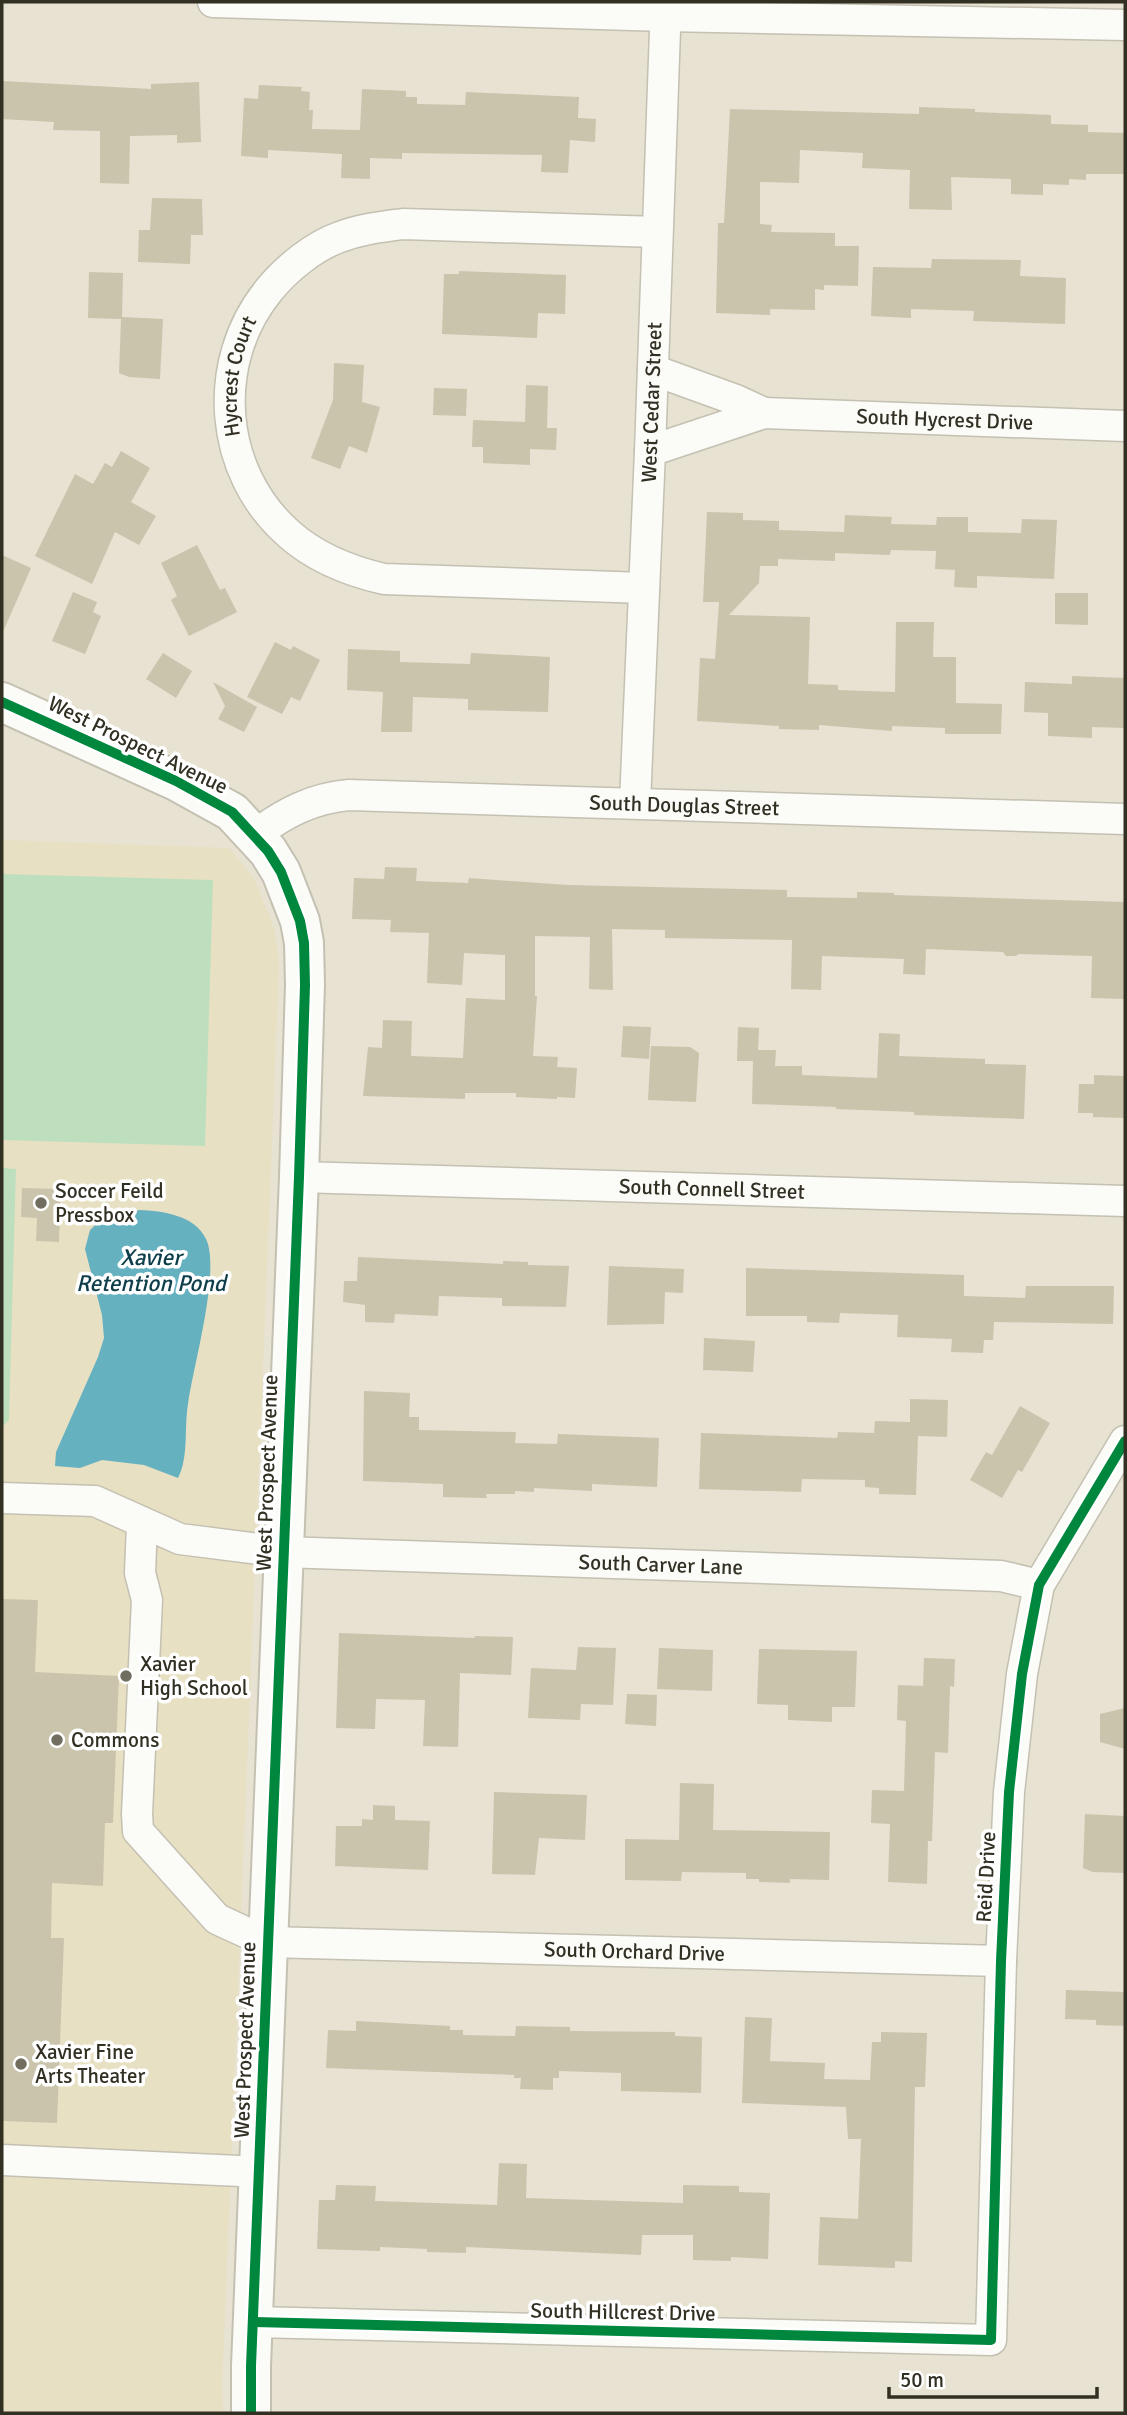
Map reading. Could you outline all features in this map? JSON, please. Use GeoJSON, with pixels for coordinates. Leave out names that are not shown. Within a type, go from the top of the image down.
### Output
{"type":"FeatureCollection","features":[{"type":"Feature","properties":{"kind":"main road","name":"West Prospect Avenue"},"geometry":{"type":"LineString","coordinates":[[2,702],[176,781],[232,812],[255,835],[281,872],[300,921],[304,943],[299,1177],[282,1552],[251,2413]]}},
{"type":"Feature","properties":{"kind":"street"},"geometry":{"type":"LineString","coordinates":[[214,2],[666,9],[1125,25]]}},
{"type":"Feature","properties":{"kind":"street","name":"West Cedar Street"},"geometry":{"type":"LineString","coordinates":[[635,803],[666,9]]}},
{"type":"Feature","properties":{"kind":"street","name":"Hycrest Court"},"geometry":{"type":"LineString","coordinates":[[644,588],[384,579],[334,564],[288,534],[253,492],[232,438],[228,407],[230,377],[236,349],[246,323],[258,304],[292,267],[338,237],[403,224],[657,232]]}},
{"type":"Feature","properties":{"kind":"street","name":"South Hycrest Drive"},"geometry":{"type":"LineString","coordinates":[[653,370],[764,413]]}},
{"type":"Feature","properties":{"kind":"street","name":"South Hycrest Drive"},"geometry":{"type":"LineString","coordinates":[[650,450],[764,413],[1125,426]]}},
{"type":"Feature","properties":{"kind":"street","name":"South Douglas Street"},"geometry":{"type":"LineString","coordinates":[[255,835],[278,817],[307,804],[349,795],[1125,819]]}},
{"type":"Feature","properties":{"kind":"street","name":"South Connell Street"},"geometry":{"type":"LineString","coordinates":[[299,1177],[1125,1201]]}},
{"type":"Feature","properties":{"kind":"street","name":"Reid Drive"},"geometry":{"type":"LineString","coordinates":[[991,2340],[1001,1961],[1014,1739],[1022,1674],[1039,1585],[1125,1441]]}},
{"type":"Feature","properties":{"kind":"street","name":"South Carver Lane"},"geometry":{"type":"LineString","coordinates":[[2,1498],[94,1502],[180,1539],[282,1552],[1001,1576],[1039,1585]]}},
{"type":"Feature","properties":{"kind":"street"},"geometry":{"type":"LineString","coordinates":[[142,1524],[140,1573],[146,1600],[138,1831],[217,1919],[267,1942]]}},
{"type":"Feature","properties":{"kind":"street","name":"South Orchard Drive"},"geometry":{"type":"LineString","coordinates":[[267,1942],[1001,1961]]}},
{"type":"Feature","properties":{"kind":"street"},"geometry":{"type":"LineString","coordinates":[[2,2160],[260,2172]]}},
{"type":"Feature","properties":{"kind":"street","name":"South Hillcrest Drive"},"geometry":{"type":"LineString","coordinates":[[253,2322],[991,2340]]}},
{"type":"Feature","properties":{"kind":"shaded area","name":"Xavier High School"},"geometry":{"type":"Polygon","coordinates":[[[2,840],[229,848],[254,879],[275,931],[279,966],[223,2413],[2,2413],[2,840]]]}},
{"type":"Feature","properties":{"kind":"green space"},"geometry":{"type":"Polygon","coordinates":[[[2,874],[213,880],[205,1146],[2,1140],[2,874]]]}},
{"type":"Feature","properties":{"kind":"green space"},"geometry":{"type":"Polygon","coordinates":[[[2,1168],[16,1169],[9,1420],[2,1427],[2,1168]]]}},
{"type":"Feature","properties":{"kind":"water","name":"Xavier Retention Pond"},"geometry":{"type":"Polygon","coordinates":[[[140,1210],[168,1213],[194,1224],[206,1239],[210,1253],[205,1319],[188,1404],[184,1461],[178,1478],[144,1465],[102,1460],[80,1468],[55,1466],[56,1452],[104,1338],[102,1315],[85,1249],[90,1230],[104,1217],[140,1210]]]}},
{"type":"Feature","properties":{"kind":"building"},"geometry":{"type":"Polygon","coordinates":[[[2,81],[151,89],[151,84],[199,82],[201,142],[177,143],[177,135],[130,136],[129,184],[100,183],[100,131],[53,130],[54,122],[2,119],[2,81]]]}},
{"type":"Feature","properties":{"kind":"building"},"geometry":{"type":"Polygon","coordinates":[[[259,85],[302,87],[301,91],[310,92],[312,129],[360,130],[362,89],[406,91],[406,97],[417,97],[417,104],[465,105],[466,92],[579,97],[578,118],[596,119],[595,142],[570,140],[568,173],[541,172],[542,155],[402,153],[402,159],[370,158],[370,179],[341,178],[342,154],[268,150],[268,158],[241,156],[244,98],[258,99],[259,85]]]}},
{"type":"Feature","properties":{"kind":"building"},"geometry":{"type":"Polygon","coordinates":[[[919,107],[1051,115],[1051,124],[1088,125],[1088,132],[1125,133],[1125,174],[1086,174],[1086,180],[1069,179],[1069,185],[1043,184],[1043,195],[1011,194],[1011,179],[951,177],[952,210],[909,209],[910,170],[862,168],[863,153],[800,150],[799,183],[760,182],[760,224],[772,225],[771,232],[835,233],[835,246],[859,246],[858,286],[824,285],[824,290],[815,289],[815,310],[770,309],[770,315],[716,313],[718,223],[724,223],[730,109],[919,114],[919,107]]]}},
{"type":"Feature","properties":{"kind":"building"},"geometry":{"type":"Polygon","coordinates":[[[152,198],[202,199],[203,235],[191,235],[190,264],[138,262],[139,230],[150,230],[152,198]]]}},
{"type":"Feature","properties":{"kind":"building"},"geometry":{"type":"Polygon","coordinates":[[[932,259],[1021,260],[1020,276],[1066,278],[1065,324],[973,321],[974,311],[911,309],[911,318],[871,316],[873,267],[931,268],[932,259]]]}},
{"type":"Feature","properties":{"kind":"building"},"geometry":{"type":"Polygon","coordinates":[[[459,271],[566,275],[565,314],[538,313],[537,338],[442,334],[444,274],[459,274],[459,271]]]}},
{"type":"Feature","properties":{"kind":"building"},"geometry":{"type":"Polygon","coordinates":[[[89,272],[123,273],[122,317],[163,319],[160,379],[129,377],[119,373],[121,319],[88,318],[89,272]]]}},
{"type":"Feature","properties":{"kind":"building"},"geometry":{"type":"Polygon","coordinates":[[[334,363],[364,365],[362,402],[380,407],[367,453],[349,446],[340,469],[311,458],[333,400],[334,363]]]}},
{"type":"Feature","properties":{"kind":"building"},"geometry":{"type":"Polygon","coordinates":[[[526,385],[548,386],[547,428],[557,428],[556,450],[530,449],[530,465],[483,463],[483,447],[472,447],[473,420],[525,422],[526,385]]]}},
{"type":"Feature","properties":{"kind":"building"},"geometry":{"type":"Polygon","coordinates":[[[434,388],[467,389],[466,416],[433,415],[434,388]]]}},
{"type":"Feature","properties":{"kind":"building"},"geometry":{"type":"Polygon","coordinates":[[[121,451],[150,468],[131,502],[156,516],[139,545],[115,532],[92,584],[35,556],[75,474],[93,484],[105,463],[112,467],[121,451]]]}},
{"type":"Feature","properties":{"kind":"building"},"geometry":{"type":"Polygon","coordinates":[[[707,512],[743,513],[743,520],[779,521],[779,530],[844,532],[845,515],[892,517],[891,524],[936,525],[937,517],[968,517],[968,532],[1021,533],[1022,519],[1057,520],[1054,579],[977,576],[977,588],[954,587],[955,570],[935,569],[936,551],[891,550],[890,555],[835,553],[835,561],[778,559],[778,566],[760,566],[759,583],[729,615],[810,617],[808,684],[838,685],[838,690],[895,692],[896,622],[934,622],[933,657],[956,657],[956,703],[1002,704],[1001,734],[945,734],[945,728],[892,726],[892,731],[819,725],[819,730],[779,729],[779,726],[697,721],[700,658],[715,659],[719,602],[703,602],[707,512]]]}},
{"type":"Feature","properties":{"kind":"building"},"geometry":{"type":"Polygon","coordinates":[[[197,545],[220,590],[225,588],[237,612],[189,636],[171,600],[177,596],[161,563],[197,545]]]}},
{"type":"Feature","properties":{"kind":"building"},"geometry":{"type":"Polygon","coordinates":[[[2,555],[31,568],[2,634],[2,555]]]}},
{"type":"Feature","properties":{"kind":"building"},"geometry":{"type":"Polygon","coordinates":[[[73,592],[97,602],[93,612],[101,616],[85,654],[52,641],[73,592]]]}},
{"type":"Feature","properties":{"kind":"building"},"geometry":{"type":"Polygon","coordinates":[[[1055,593],[1088,593],[1088,625],[1055,624],[1055,593]]]}},
{"type":"Feature","properties":{"kind":"building"},"geometry":{"type":"Polygon","coordinates":[[[275,642],[291,650],[293,646],[320,660],[300,701],[291,697],[282,714],[247,697],[275,642]]]}},
{"type":"Feature","properties":{"kind":"building"},"geometry":{"type":"Polygon","coordinates":[[[348,649],[400,651],[400,662],[470,664],[471,653],[550,657],[548,712],[468,710],[468,699],[413,697],[412,732],[381,732],[383,692],[347,690],[348,649]]]}},
{"type":"Feature","properties":{"kind":"building"},"geometry":{"type":"Polygon","coordinates":[[[163,653],[192,671],[176,698],[146,679],[163,653]]]}},
{"type":"Feature","properties":{"kind":"building"},"geometry":{"type":"Polygon","coordinates":[[[1072,676],[1125,678],[1125,728],[1092,727],[1092,738],[1048,736],[1048,713],[1024,712],[1025,682],[1072,684],[1072,676]]]}},
{"type":"Feature","properties":{"kind":"building"},"geometry":{"type":"Polygon","coordinates":[[[213,682],[257,707],[244,732],[218,719],[225,706],[213,682]]]}},
{"type":"Feature","properties":{"kind":"building"},"geometry":{"type":"Polygon","coordinates":[[[385,867],[417,868],[416,881],[468,883],[469,878],[568,885],[787,890],[787,897],[857,898],[857,892],[1124,902],[1125,999],[1091,998],[1092,956],[1006,956],[1003,952],[926,949],[925,975],[903,974],[904,959],[822,956],[821,990],[791,989],[792,940],[665,938],[665,930],[612,929],[613,990],[589,989],[590,937],[535,936],[537,996],[533,1056],[558,1057],[557,1067],[577,1068],[575,1098],[516,1097],[516,1093],[465,1093],[465,1099],[363,1096],[368,1047],[382,1048],[383,1020],[412,1021],[411,1056],[463,1058],[466,998],[505,1000],[505,955],[464,953],[462,985],[427,983],[429,933],[390,932],[391,920],[352,919],[354,878],[384,879],[385,867]]]}},
{"type":"Feature","properties":{"kind":"building"},"geometry":{"type":"Polygon","coordinates":[[[623,1026],[651,1027],[649,1059],[621,1057],[623,1026]]]}},
{"type":"Feature","properties":{"kind":"building"},"geometry":{"type":"Polygon","coordinates":[[[738,1027],[759,1028],[758,1050],[776,1050],[775,1066],[802,1066],[802,1075],[877,1078],[879,1033],[900,1034],[899,1056],[985,1059],[985,1064],[1026,1065],[1024,1119],[752,1104],[753,1061],[737,1061],[738,1027]]]}},
{"type":"Feature","properties":{"kind":"building"},"geometry":{"type":"Polygon","coordinates":[[[651,1046],[690,1047],[699,1053],[696,1102],[648,1100],[651,1046]]]}},
{"type":"Feature","properties":{"kind":"building"},"geometry":{"type":"Polygon","coordinates":[[[1094,1075],[1125,1076],[1125,1118],[1093,1117],[1093,1113],[1078,1113],[1079,1084],[1094,1084],[1094,1075]]]}},
{"type":"Feature","properties":{"kind":"building","name":"Soccer Feild Pressbox"},"geometry":{"type":"Polygon","coordinates":[[[22,1188],[61,1189],[59,1242],[36,1241],[37,1218],[21,1217],[22,1188]]]}},
{"type":"Feature","properties":{"kind":"building"},"geometry":{"type":"Polygon","coordinates":[[[358,1257],[503,1264],[503,1261],[528,1262],[528,1265],[569,1266],[566,1307],[502,1306],[502,1298],[439,1296],[438,1316],[395,1314],[394,1323],[365,1322],[365,1305],[343,1302],[344,1281],[357,1281],[358,1257]]]}},
{"type":"Feature","properties":{"kind":"building"},"geometry":{"type":"Polygon","coordinates":[[[609,1266],[684,1269],[683,1293],[665,1292],[664,1324],[607,1325],[609,1266]]]}},
{"type":"Feature","properties":{"kind":"building"},"geometry":{"type":"Polygon","coordinates":[[[746,1268],[964,1275],[964,1296],[1025,1298],[1026,1286],[1114,1286],[1113,1324],[994,1322],[993,1340],[984,1340],[983,1353],[951,1352],[952,1339],[897,1337],[898,1315],[840,1313],[839,1323],[807,1322],[807,1316],[746,1316],[746,1268]]]}},
{"type":"Feature","properties":{"kind":"building"},"geometry":{"type":"Polygon","coordinates":[[[704,1338],[755,1341],[753,1372],[703,1370],[704,1338]]]}},
{"type":"Feature","properties":{"kind":"building"},"geometry":{"type":"Polygon","coordinates":[[[364,1391],[410,1393],[409,1417],[419,1417],[419,1430],[516,1432],[515,1443],[557,1444],[558,1434],[659,1438],[657,1487],[592,1484],[592,1491],[534,1488],[534,1492],[486,1494],[487,1498],[443,1497],[443,1484],[363,1481],[364,1391]]]}},
{"type":"Feature","properties":{"kind":"building"},"geometry":{"type":"Polygon","coordinates":[[[910,1399],[948,1400],[947,1437],[918,1436],[916,1495],[879,1494],[879,1488],[865,1487],[865,1480],[802,1479],[801,1492],[699,1489],[701,1433],[837,1438],[838,1432],[874,1433],[875,1421],[910,1422],[910,1399]]]}},
{"type":"Feature","properties":{"kind":"building"},"geometry":{"type":"Polygon","coordinates":[[[1020,1406],[1050,1423],[1022,1472],[1018,1470],[1002,1498],[970,1480],[986,1452],[992,1455],[1020,1406]]]}},
{"type":"Feature","properties":{"kind":"building"},"geometry":{"type":"Polygon","coordinates":[[[2,1599],[38,1600],[35,1672],[119,1676],[113,1823],[105,1823],[103,1886],[52,1883],[51,1938],[64,1938],[57,2123],[2,2121],[2,1599]]]}},
{"type":"Feature","properties":{"kind":"building"},"geometry":{"type":"Polygon","coordinates":[[[339,1633],[513,1637],[511,1675],[460,1673],[458,1747],[423,1746],[425,1700],[376,1699],[375,1729],[336,1728],[339,1633]]]}},
{"type":"Feature","properties":{"kind":"building"},"geometry":{"type":"Polygon","coordinates":[[[578,1647],[616,1648],[613,1705],[581,1704],[580,1720],[528,1718],[531,1668],[576,1670],[578,1647]]]}},
{"type":"Feature","properties":{"kind":"building"},"geometry":{"type":"Polygon","coordinates":[[[659,1648],[713,1650],[712,1691],[657,1689],[659,1648]]]}},
{"type":"Feature","properties":{"kind":"building"},"geometry":{"type":"Polygon","coordinates":[[[759,1649],[857,1651],[855,1707],[832,1707],[832,1722],[788,1720],[788,1705],[757,1704],[759,1649]]]}},
{"type":"Feature","properties":{"kind":"building"},"geometry":{"type":"Polygon","coordinates":[[[924,1658],[955,1659],[954,1687],[950,1686],[948,1753],[935,1752],[932,1841],[928,1841],[927,1884],[888,1882],[890,1824],[871,1823],[872,1790],[904,1791],[906,1721],[897,1720],[898,1685],[923,1686],[924,1658]]]}},
{"type":"Feature","properties":{"kind":"building"},"geometry":{"type":"Polygon","coordinates":[[[627,1694],[657,1695],[656,1726],[625,1724],[627,1694]]]}},
{"type":"Feature","properties":{"kind":"building"},"geometry":{"type":"Polygon","coordinates":[[[1125,1708],[1125,1749],[1100,1742],[1100,1714],[1125,1708]]]}},
{"type":"Feature","properties":{"kind":"building"},"geometry":{"type":"Polygon","coordinates":[[[680,1783],[714,1784],[713,1830],[830,1832],[829,1880],[790,1879],[790,1883],[759,1882],[759,1879],[746,1879],[746,1873],[682,1872],[681,1881],[625,1880],[625,1839],[679,1840],[680,1783]]]}},
{"type":"Feature","properties":{"kind":"building"},"geometry":{"type":"Polygon","coordinates":[[[494,1792],[587,1795],[585,1840],[539,1838],[535,1875],[492,1874],[494,1792]]]}},
{"type":"Feature","properties":{"kind":"building"},"geometry":{"type":"Polygon","coordinates":[[[373,1805],[395,1806],[395,1820],[430,1821],[428,1870],[335,1866],[336,1826],[362,1826],[362,1819],[373,1820],[373,1805]]]}},
{"type":"Feature","properties":{"kind":"building"},"geometry":{"type":"Polygon","coordinates":[[[1085,1814],[1125,1816],[1125,1873],[1093,1872],[1083,1868],[1085,1814]]]}},
{"type":"Feature","properties":{"kind":"building"},"geometry":{"type":"Polygon","coordinates":[[[1066,1990],[1125,1992],[1125,2026],[1096,2025],[1096,2020],[1065,2019],[1066,1990]]]}},
{"type":"Feature","properties":{"kind":"building"},"geometry":{"type":"Polygon","coordinates":[[[745,2017],[772,2018],[770,2061],[825,2063],[824,2079],[870,2080],[872,2042],[881,2042],[881,2032],[927,2033],[925,2087],[915,2087],[912,2262],[895,2261],[895,2268],[818,2265],[820,2217],[858,2219],[861,2139],[848,2139],[846,2107],[742,2103],[745,2017]]]}},
{"type":"Feature","properties":{"kind":"building"},"geometry":{"type":"Polygon","coordinates":[[[356,2021],[450,2026],[450,2030],[463,2030],[463,2035],[515,2036],[516,2026],[570,2027],[570,2031],[675,2032],[675,2036],[702,2037],[701,2093],[621,2091],[621,2073],[559,2071],[559,2078],[553,2078],[553,2090],[520,2089],[521,2078],[514,2078],[514,2075],[326,2068],[328,2030],[356,2031],[356,2021]]]}},
{"type":"Feature","properties":{"kind":"building"},"geometry":{"type":"Polygon","coordinates":[[[499,2163],[527,2164],[526,2198],[683,2203],[683,2185],[739,2186],[739,2192],[770,2193],[768,2259],[731,2257],[731,2261],[693,2260],[693,2235],[642,2235],[641,2255],[466,2247],[466,2253],[380,2247],[380,2251],[317,2249],[319,2200],[335,2200],[336,2185],[376,2186],[375,2201],[497,2205],[499,2163]]]}},
{"type":"Feature","properties":{"kind":"cycle path"},"geometry":{"type":"LineString","coordinates":[[2,702],[176,781],[232,812],[268,851],[281,872],[300,921],[304,943],[299,1177],[251,2413]]}},
{"type":"Feature","properties":{"kind":"cycle path"},"geometry":{"type":"LineString","coordinates":[[253,2322],[991,2340],[1001,1961],[1009,1792],[1022,1674],[1039,1585],[1125,1441]]}},
{"type":"Feature","properties":{"kind":"place","name":"Soccer Feild Pressbox"},"geometry":{"type":"Point","coordinates":[41,1203]}},
{"type":"Feature","properties":{"kind":"place","name":"Xavier High School"},"geometry":{"type":"Point","coordinates":[126,1676]}},
{"type":"Feature","properties":{"kind":"place","name":"Commons"},"geometry":{"type":"Point","coordinates":[57,1740]}},
{"type":"Feature","properties":{"kind":"place","name":"Xavier Fine Arts Theater"},"geometry":{"type":"Point","coordinates":[21,2064]}}]}
